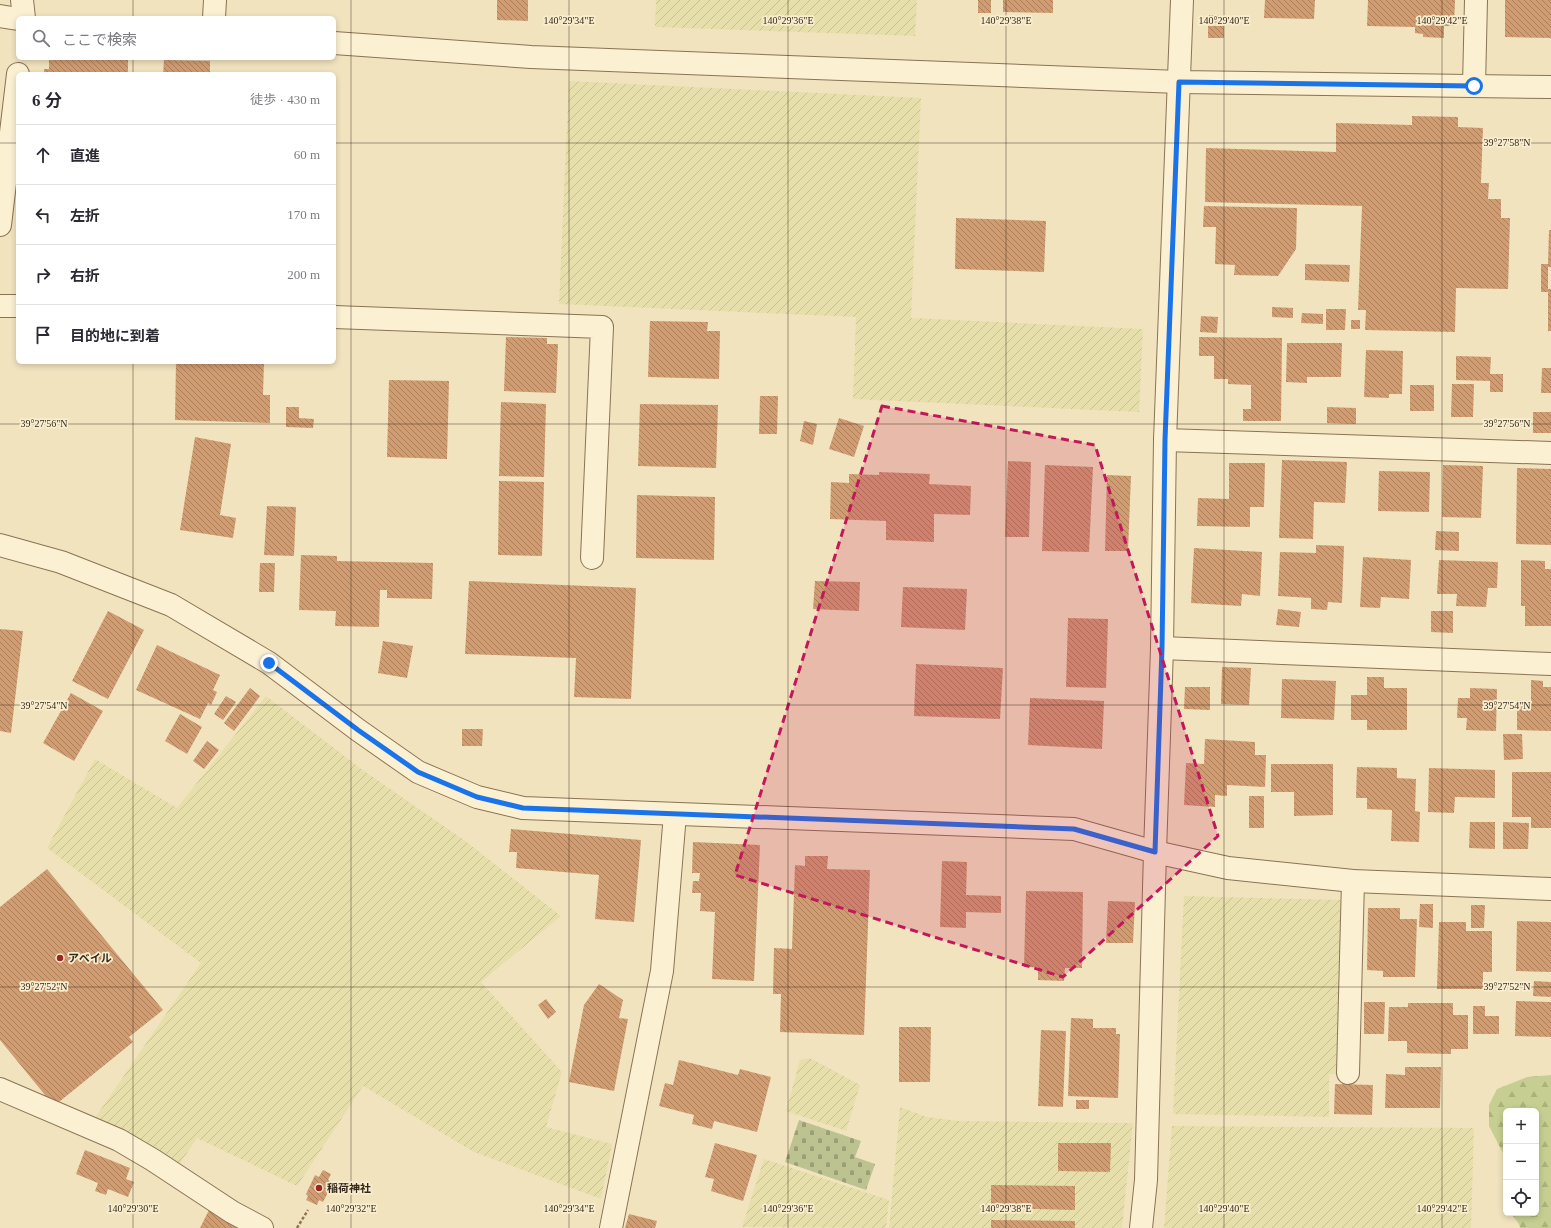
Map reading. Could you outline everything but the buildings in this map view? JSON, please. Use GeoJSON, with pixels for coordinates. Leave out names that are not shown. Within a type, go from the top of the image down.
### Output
{"type":"FeatureCollection","features":[{"type":"Feature","properties":{"kind":"street"},"geometry":{"type":"LineString","coordinates":[[22,0],[24,16]]}},
{"type":"Feature","properties":{"kind":"street"},"geometry":{"type":"LineString","coordinates":[[214,16],[215,0]]}},
{"type":"Feature","properties":{"kind":"street"},"geometry":{"type":"LineString","coordinates":[[1142,1228],[1146,1180],[1162,648],[1165,440],[1182,0]]}},
{"type":"Feature","properties":{"kind":"street"},"geometry":{"type":"LineString","coordinates":[[1474,86],[1476,0]]}},
{"type":"Feature","properties":{"kind":"street"},"geometry":{"type":"LineString","coordinates":[[0,16],[16,19]]}},
{"type":"Feature","properties":{"kind":"street"},"geometry":{"type":"LineString","coordinates":[[336,42],[531,57],[1179,82],[1551,88]]}},
{"type":"Feature","properties":{"kind":"street"},"geometry":{"type":"LineString","coordinates":[[18,72],[20,60]]}},
{"type":"Feature","properties":{"kind":"street"},"geometry":{"type":"LineString","coordinates":[[0,225],[16,91]]}},
{"type":"Feature","properties":{"kind":"street"},"geometry":{"type":"LineString","coordinates":[[0,306],[16,306]]}},
{"type":"Feature","properties":{"kind":"street"},"geometry":{"type":"LineString","coordinates":[[336,318],[602,327],[592,558]]}},
{"type":"Feature","properties":{"kind":"street"},"geometry":{"type":"LineString","coordinates":[[1165,440],[1551,453]]}},
{"type":"Feature","properties":{"kind":"street"},"geometry":{"type":"LineString","coordinates":[[0,545],[61,562],[171,605],[269,663],[358,730],[418,772],[477,797],[523,808],[1074,829],[1155,852],[1228,868],[1353,881],[1551,889]]}},
{"type":"Feature","properties":{"kind":"street"},"geometry":{"type":"LineString","coordinates":[[1162,648],[1551,664]]}},
{"type":"Feature","properties":{"kind":"street"},"geometry":{"type":"LineString","coordinates":[[611,1228],[662,971],[675,814]]}},
{"type":"Feature","properties":{"kind":"street"},"geometry":{"type":"LineString","coordinates":[[1348,1073],[1353,881]]}},
{"type":"Feature","properties":{"kind":"street"},"geometry":{"type":"LineString","coordinates":[[0,1089],[119,1140],[153,1160],[232,1212],[262,1228]]}},
{"type":"Feature","properties":{"kind":"path"},"geometry":{"type":"LineString","coordinates":[[297,1228],[308,1210]]}},
{"type":"Feature","properties":{"kind":"highlighted area"},"geometry":{"type":"Polygon","coordinates":[[[882,406],[1095,445],[1218,836],[1063,977],[735,875],[882,406]]]}},
{"type":"Feature","properties":{"kind":"shaded area"},"geometry":{"type":"Polygon","coordinates":[[[656,0],[917,0],[915,36],[655,27],[656,0]]]}},
{"type":"Feature","properties":{"kind":"shaded area"},"geometry":{"type":"Polygon","coordinates":[[[569,81],[921,98],[911,318],[1143,329],[1139,412],[853,399],[856,317],[559,304],[569,81]]]}},
{"type":"Feature","properties":{"kind":"shaded area"},"geometry":{"type":"Polygon","coordinates":[[[266,696],[364,771],[464,840],[561,916],[481,982],[562,1072],[546,1127],[612,1144],[601,1199],[474,1152],[363,1086],[297,1186],[197,1138],[179,1165],[139,1140],[95,1118],[201,963],[47,848],[95,759],[177,808],[266,696]]]}},
{"type":"Feature","properties":{"kind":"shaded area"},"geometry":{"type":"Polygon","coordinates":[[[1184,896],[1342,900],[1336,1074],[1329,1074],[1329,1117],[1173,1114],[1184,896]]]}},
{"type":"Feature","properties":{"kind":"shaded area"},"geometry":{"type":"Polygon","coordinates":[[[810,1058],[860,1085],[846,1131],[786,1111],[800,1060],[810,1058]]]}},
{"type":"Feature","properties":{"kind":"shaded area"},"geometry":{"type":"Polygon","coordinates":[[[900,1107],[927,1117],[959,1121],[1133,1123],[1122,1228],[889,1228],[900,1107]]]}},
{"type":"Feature","properties":{"kind":"shaded area"},"geometry":{"type":"Polygon","coordinates":[[[1172,1126],[1474,1128],[1471,1228],[1164,1228],[1172,1126]]]}},
{"type":"Feature","properties":{"kind":"shaded area"},"geometry":{"type":"Polygon","coordinates":[[[764,1159],[889,1200],[886,1228],[742,1227],[764,1159]]]}},
{"type":"Feature","properties":{"kind":"green space"},"geometry":{"type":"Polygon","coordinates":[[[1551,1075],[1551,1228],[1520,1228],[1514,1216],[1539,1216],[1539,1108],[1503,1108],[1503,1153],[1489,1126],[1489,1105],[1497,1089],[1527,1077],[1551,1075]]]}},
{"type":"Feature","properties":{"kind":"green space"},"geometry":{"type":"Polygon","coordinates":[[[799,1120],[861,1141],[855,1157],[875,1164],[866,1190],[785,1162],[799,1120]]]}},
{"type":"Feature","properties":{"kind":"place","name":"アベイル"},"geometry":{"type":"Point","coordinates":[60,958]}},
{"type":"Feature","properties":{"kind":"place","name":"稲荷神社"},"geometry":{"type":"Point","coordinates":[319,1188]}},
{"type":"Feature","properties":{"kind":"route"},"geometry":{"type":"LineString","coordinates":[[269,663],[358,730],[418,772],[477,797],[523,808],[1074,829],[1155,852],[1162,648],[1165,440],[1179,82],[1474,86]]}}]}
